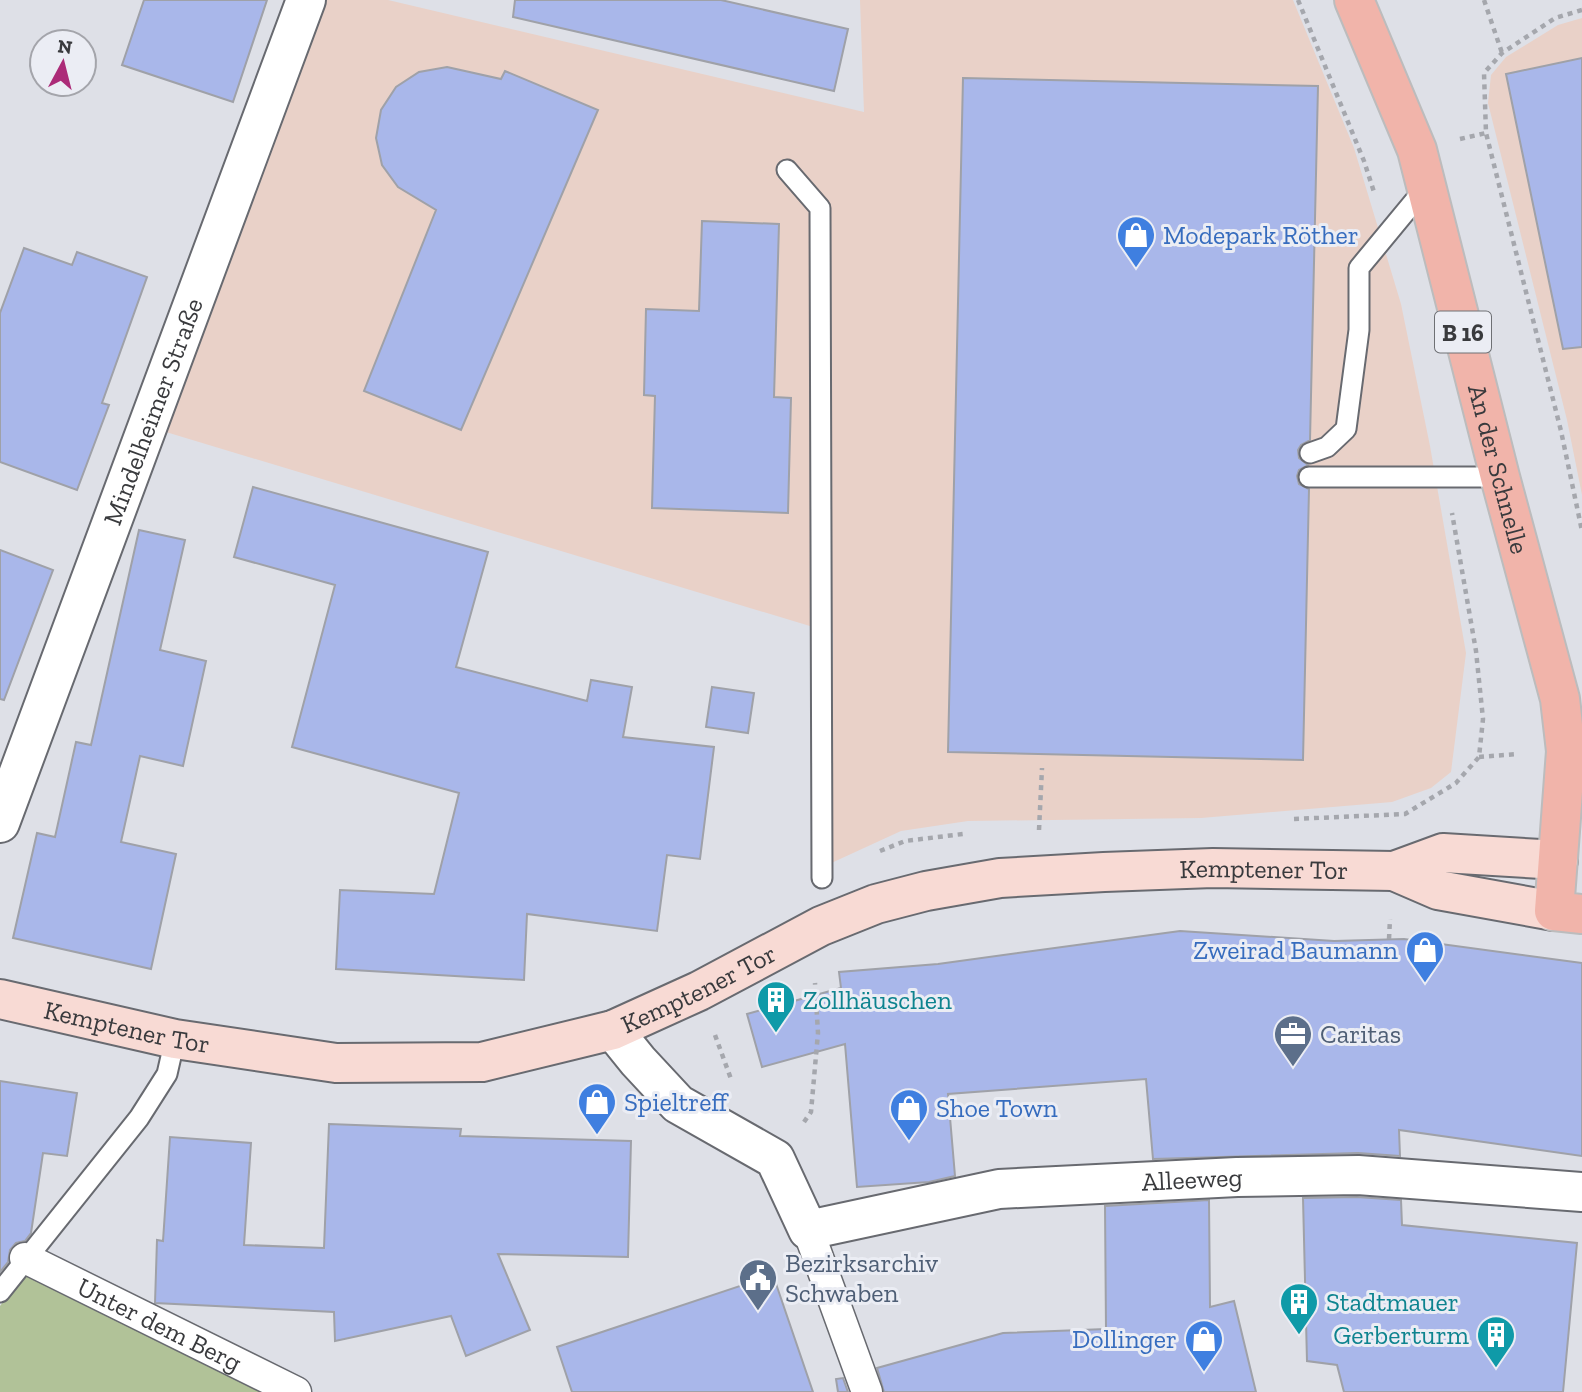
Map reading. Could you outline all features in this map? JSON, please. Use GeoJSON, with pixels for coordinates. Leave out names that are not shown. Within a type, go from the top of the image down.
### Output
{"type":"FeatureCollection","features":[{"type":"Feature","properties":{"kind":"main road","name":"An der Schnelle"},"geometry":{"type":"LineString","coordinates":[[1353,0],[1417,150],[1500,477],[1560,699],[1566,751],[1570,861],[1568,912]]}},
{"type":"Feature","properties":{"kind":"main road","name":"Kemptener Tor"},"geometry":{"type":"LineString","coordinates":[[0,999],[175,1039],[336,1063],[482,1062],[613,1030],[699,991],[803,934],[876,904],[926,891],[1000,878],[1213,868],[1394,871],[1443,853],[1570,861]]}},
{"type":"Feature","properties":{"kind":"main road","name":"Kemptener Tor"},"geometry":{"type":"LineString","coordinates":[[1394,871],[1438,890],[1568,912]]}},
{"type":"Feature","properties":{"kind":"street","name":"Mindelheimer Straße"},"geometry":{"type":"LineString","coordinates":[[0,823],[306,0]]}},
{"type":"Feature","properties":{"kind":"street"},"geometry":{"type":"LineString","coordinates":[[613,1030],[678,1104],[775,1159],[808,1230],[867,1392]]}},
{"type":"Feature","properties":{"kind":"street","name":"Alleeweg"},"geometry":{"type":"LineString","coordinates":[[808,1230],[999,1188],[1237,1177],[1358,1175],[1582,1192]]}},
{"type":"Feature","properties":{"kind":"street","name":"Unter dem Berg"},"geometry":{"type":"LineString","coordinates":[[25,1258],[296,1392]]}},
{"type":"Feature","properties":{"kind":"lane"},"geometry":{"type":"LineString","coordinates":[[787,170],[820,208],[822,878]]}},
{"type":"Feature","properties":{"kind":"lane"},"geometry":{"type":"LineString","coordinates":[[1310,453],[1327,447],[1346,429],[1359,330],[1359,268],[1427,186]]}},
{"type":"Feature","properties":{"kind":"lane"},"geometry":{"type":"LineString","coordinates":[[1309,477],[1500,477]]}},
{"type":"Feature","properties":{"kind":"lane"},"geometry":{"type":"LineString","coordinates":[[0,1292],[139,1118],[167,1074],[175,1039]]}},
{"type":"Feature","properties":{"kind":"path"},"geometry":{"type":"LineString","coordinates":[[1298,0],[1364,161],[1388,236]]}},
{"type":"Feature","properties":{"kind":"path"},"geometry":{"type":"LineString","coordinates":[[1484,0],[1502,53]]}},
{"type":"Feature","properties":{"kind":"path"},"geometry":{"type":"LineString","coordinates":[[1582,9],[1555,18],[1502,53],[1484,73],[1486,133],[1561,431],[1582,531]]}},
{"type":"Feature","properties":{"kind":"path"},"geometry":{"type":"LineString","coordinates":[[1292,820],[1405,814],[1457,783],[1479,757],[1483,719],[1476,651],[1446,477]]}},
{"type":"Feature","properties":{"kind":"path"},"geometry":{"type":"LineString","coordinates":[[1039,831],[1042,768]]}},
{"type":"Feature","properties":{"kind":"path"},"geometry":{"type":"LineString","coordinates":[[1027,831],[1053,830]]}},
{"type":"Feature","properties":{"kind":"path"},"geometry":{"type":"LineString","coordinates":[[822,878],[905,841],[967,833]]}},
{"type":"Feature","properties":{"kind":"path"},"geometry":{"type":"LineString","coordinates":[[775,1159],[811,1112],[818,1033],[814,985]]}},
{"type":"Feature","properties":{"kind":"path"},"geometry":{"type":"LineString","coordinates":[[699,991],[732,1080]]}},
{"type":"Feature","properties":{"kind":"shaded area"},"geometry":{"type":"Polygon","coordinates":[[[318,0],[388,0],[864,112],[860,0],[1293,0],[1354,148],[1401,304],[1430,446],[1466,653],[1451,772],[1431,788],[1392,802],[1201,818],[968,821],[901,831],[827,865],[833,633],[156,429],[318,0]]]}},
{"type":"Feature","properties":{"kind":"shaded area"},"geometry":{"type":"Polygon","coordinates":[[[1582,18],[1582,495],[1567,420],[1488,103],[1491,75],[1506,57],[1558,25],[1582,18]]]}},
{"type":"Feature","properties":{"kind":"green space"},"geometry":{"type":"Polygon","coordinates":[[[25,1272],[277,1392],[0,1392],[0,1306],[25,1272]]]}},
{"type":"Feature","properties":{"kind":"building"},"geometry":{"type":"Polygon","coordinates":[[[144,0],[267,0],[233,102],[122,65],[144,0]]]}},
{"type":"Feature","properties":{"kind":"building"},"geometry":{"type":"Polygon","coordinates":[[[515,0],[721,0],[848,29],[834,91],[513,17],[515,0]]]}},
{"type":"Feature","properties":{"kind":"building"},"geometry":{"type":"Polygon","coordinates":[[[1582,58],[1582,347],[1563,349],[1506,74],[1582,58]]]}},
{"type":"Feature","properties":{"kind":"building"},"geometry":{"type":"Polygon","coordinates":[[[447,67],[501,79],[505,71],[598,110],[461,430],[364,391],[436,210],[398,187],[382,165],[376,138],[381,110],[396,87],[419,72],[447,67]]]}},
{"type":"Feature","properties":{"kind":"building","name":"Modepark Röther"},"geometry":{"type":"Polygon","coordinates":[[[963,78],[1318,86],[1310,440],[1298,450],[1299,458],[1308,465],[1299,470],[1297,476],[1299,484],[1309,489],[1303,760],[948,752],[963,78]]]}},
{"type":"Feature","properties":{"kind":"building"},"geometry":{"type":"Polygon","coordinates":[[[702,221],[779,224],[774,397],[791,398],[788,513],[652,508],[655,396],[644,395],[646,309],[699,311],[702,221]]]}},
{"type":"Feature","properties":{"kind":"building"},"geometry":{"type":"Polygon","coordinates":[[[24,248],[72,265],[77,252],[147,277],[102,403],[109,405],[77,490],[0,462],[0,313],[24,248]]]}},
{"type":"Feature","properties":{"kind":"building"},"geometry":{"type":"Polygon","coordinates":[[[253,487],[488,552],[456,667],[587,701],[591,680],[632,687],[623,737],[714,747],[700,859],[667,855],[657,931],[527,914],[524,980],[336,969],[340,890],[434,894],[459,793],[292,747],[335,585],[234,557],[253,487]]]}},
{"type":"Feature","properties":{"kind":"building"},"geometry":{"type":"Polygon","coordinates":[[[139,530],[185,540],[160,650],[206,661],[183,766],[140,756],[121,842],[176,854],[151,969],[13,938],[37,833],[55,837],[76,742],[91,745],[139,530]]]}},
{"type":"Feature","properties":{"kind":"building"},"geometry":{"type":"Polygon","coordinates":[[[0,550],[53,570],[4,700],[0,699],[0,550]]]}},
{"type":"Feature","properties":{"kind":"building"},"geometry":{"type":"Polygon","coordinates":[[[712,687],[754,693],[748,733],[706,727],[712,687]]]}},
{"type":"Feature","properties":{"kind":"building"},"geometry":{"type":"Polygon","coordinates":[[[1180,931],[1334,941],[1404,939],[1582,963],[1582,1156],[1399,1130],[1400,1156],[1358,1153],[1153,1159],[1146,1079],[948,1094],[955,1176],[929,1182],[857,1187],[845,1044],[762,1067],[747,1014],[841,988],[839,972],[938,964],[1180,931]]]}},
{"type":"Feature","properties":{"kind":"building"},"geometry":{"type":"Polygon","coordinates":[[[0,1081],[77,1093],[67,1156],[43,1153],[31,1233],[25,1241],[16,1243],[10,1250],[8,1262],[0,1272],[0,1081]]]}},
{"type":"Feature","properties":{"kind":"building"},"geometry":{"type":"Polygon","coordinates":[[[329,1124],[461,1129],[460,1136],[631,1141],[628,1257],[498,1254],[530,1330],[466,1356],[451,1316],[335,1341],[334,1312],[155,1303],[157,1240],[163,1241],[170,1137],[251,1143],[244,1245],[324,1248],[329,1124]]]}},
{"type":"Feature","properties":{"kind":"building"},"geometry":{"type":"Polygon","coordinates":[[[1357,1197],[1401,1200],[1402,1225],[1577,1243],[1563,1392],[1344,1392],[1337,1365],[1307,1361],[1303,1198],[1357,1197]]]}},
{"type":"Feature","properties":{"kind":"building"},"geometry":{"type":"Polygon","coordinates":[[[1209,1200],[1210,1307],[1234,1301],[1256,1392],[884,1392],[877,1368],[1003,1333],[1106,1329],[1105,1206],[1209,1200]]]}},
{"type":"Feature","properties":{"kind":"building"},"geometry":{"type":"Polygon","coordinates":[[[773,1275],[813,1392],[572,1392],[557,1347],[773,1275]]]}},
{"type":"Feature","properties":{"kind":"building"},"geometry":{"type":"Polygon","coordinates":[[[843,1378],[848,1392],[838,1392],[836,1379],[843,1378]]]}},
{"type":"Feature","properties":{"kind":"place","name":"Modepark Röther"},"geometry":{"type":"Point","coordinates":[1136,269]}},
{"type":"Feature","properties":{"kind":"place","name":"Zweirad Baumann"},"geometry":{"type":"Point","coordinates":[1425,984]}},
{"type":"Feature","properties":{"kind":"place","name":"Zollhäuschen"},"geometry":{"type":"Point","coordinates":[776,1034]}},
{"type":"Feature","properties":{"kind":"place","name":"Caritas"},"geometry":{"type":"Point","coordinates":[1293,1068]}},
{"type":"Feature","properties":{"kind":"place","name":"Spieltreff"},"geometry":{"type":"Point","coordinates":[597,1136]}},
{"type":"Feature","properties":{"kind":"place","name":"Shoe Town"},"geometry":{"type":"Point","coordinates":[909,1142]}},
{"type":"Feature","properties":{"kind":"place","name":"Bezirksarchiv Schwaben"},"geometry":{"type":"Point","coordinates":[758,1312]}},
{"type":"Feature","properties":{"kind":"place","name":"Stadtmauer"},"geometry":{"type":"Point","coordinates":[1299,1336]}},
{"type":"Feature","properties":{"kind":"place","name":"Gerberturm"},"geometry":{"type":"Point","coordinates":[1496,1369]}},
{"type":"Feature","properties":{"kind":"place","name":"Dollinger"},"geometry":{"type":"Point","coordinates":[1204,1373]}}]}
